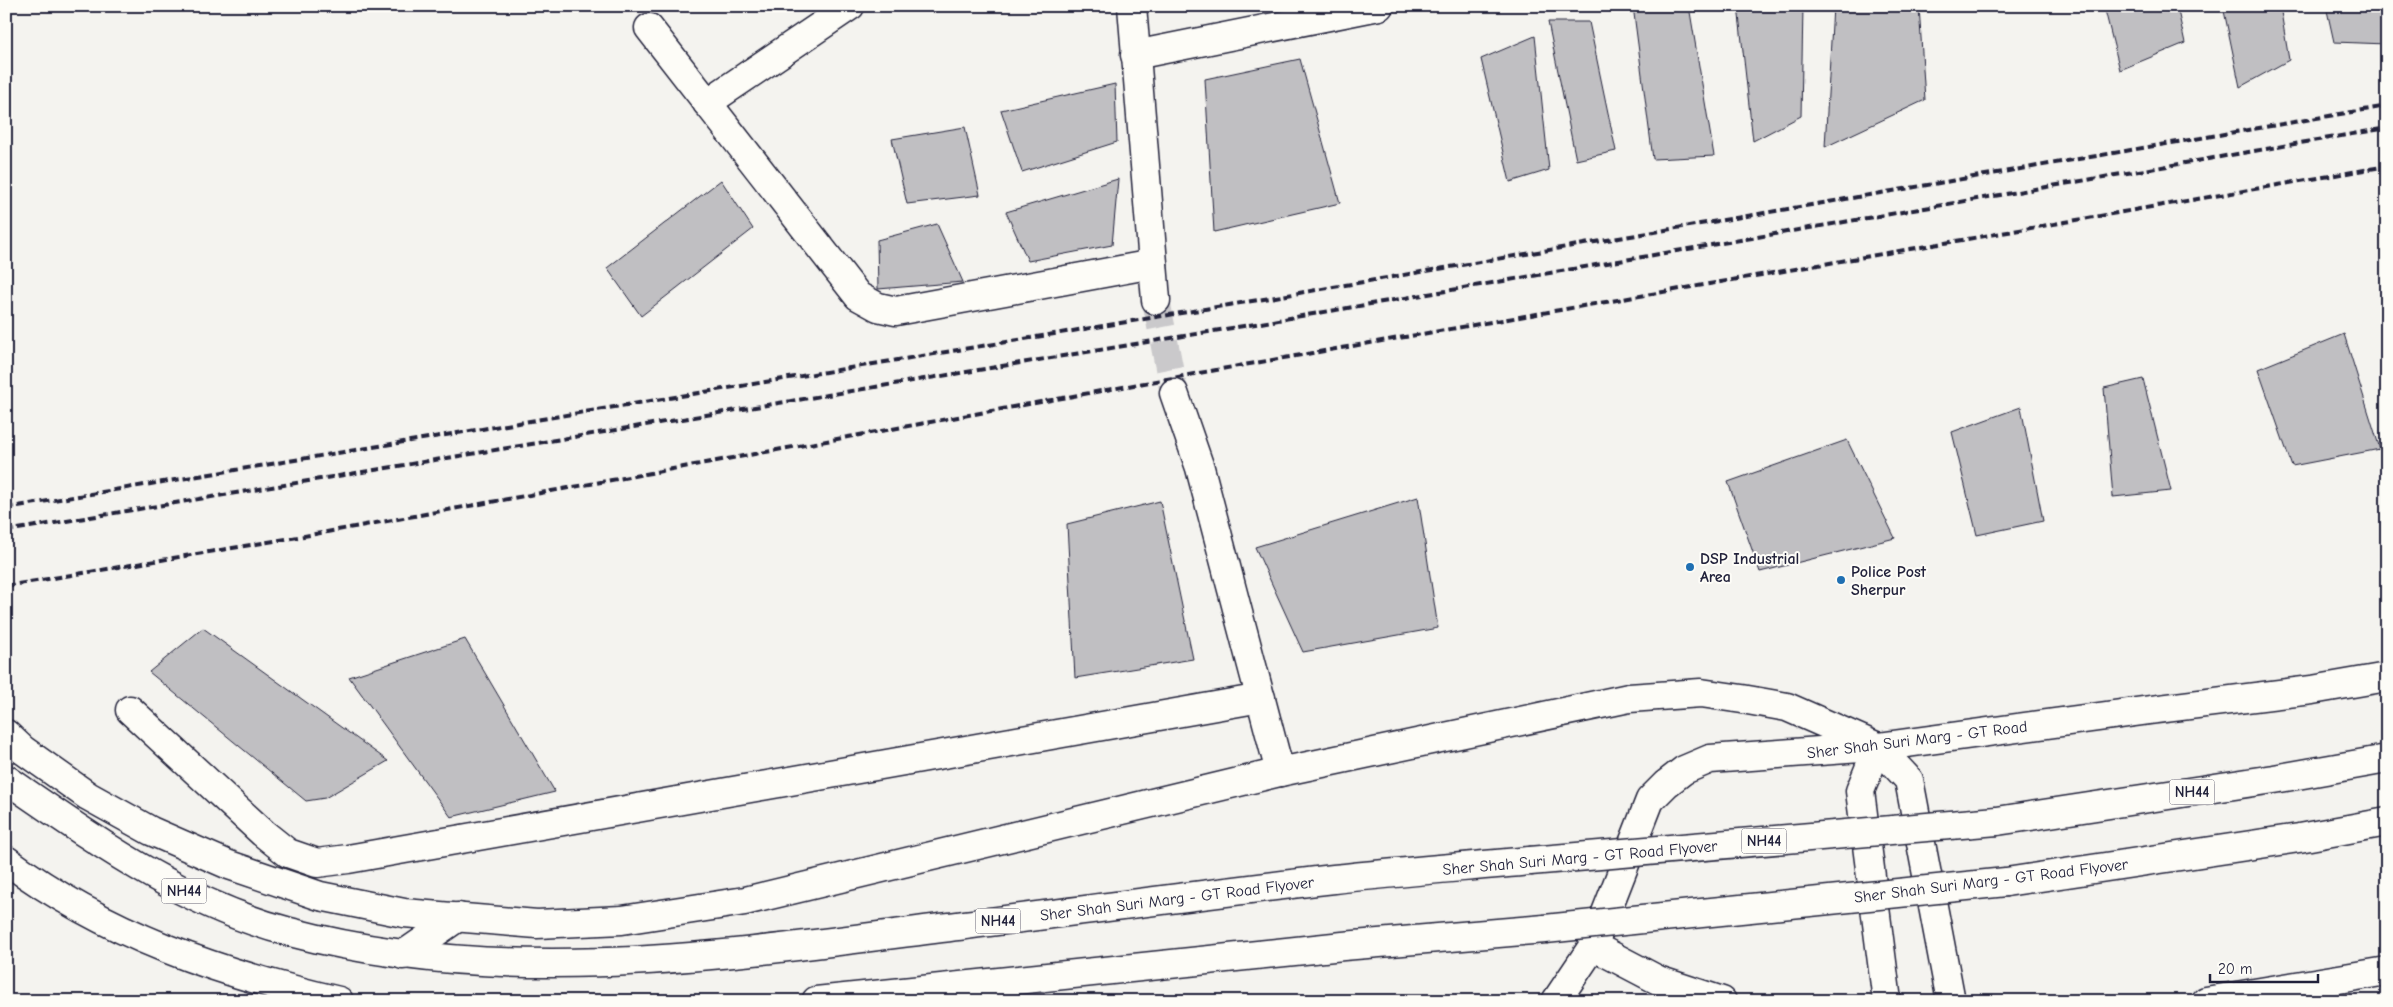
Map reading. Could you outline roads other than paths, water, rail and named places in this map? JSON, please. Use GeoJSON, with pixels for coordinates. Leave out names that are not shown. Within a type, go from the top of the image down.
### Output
{"type":"FeatureCollection","features":[{"type":"Feature","properties":{"kind":"main road"},"geometry":{"type":"LineString","coordinates":[[707,103],[850,6]]}},
{"type":"Feature","properties":{"kind":"main road"},"geometry":{"type":"LineString","coordinates":[[1132,6],[1134,55],[1156,300]]}},
{"type":"Feature","properties":{"kind":"main road"},"geometry":{"type":"LineString","coordinates":[[1134,55],[1379,6]]}},
{"type":"Feature","properties":{"kind":"main road"},"geometry":{"type":"LineString","coordinates":[[649,28],[858,296],[878,307],[896,311],[1153,264]]}},
{"type":"Feature","properties":{"kind":"main road"},"geometry":{"type":"LineString","coordinates":[[1174,393],[1200,468],[1280,772]]}},
{"type":"Feature","properties":{"kind":"main road","name":"Sher Shah Suri Marg - GT Road"},"geometry":{"type":"LineString","coordinates":[[1556,1001],[1593,946],[1650,800],[1684,770],[1710,759],[1878,747],[2312,690],[2387,677]]}},
{"type":"Feature","properties":{"kind":"main road"},"geometry":{"type":"LineString","coordinates":[[6,734],[23,750],[88,796],[151,831],[228,864],[320,896],[404,913],[537,924],[622,920],[745,901],[1280,772],[1629,698],[1701,693],[1787,707],[1878,747],[1909,780],[1951,1001]]}},
{"type":"Feature","properties":{"kind":"main road"},"geometry":{"type":"LineString","coordinates":[[130,710],[263,833],[288,853],[317,863],[368,856],[1261,698]]}},
{"type":"Feature","properties":{"kind":"main road"},"geometry":{"type":"LineString","coordinates":[[1878,747],[1860,791],[1887,1001]]}},
{"type":"Feature","properties":{"kind":"main road","name":"Sher Shah Suri Marg - GT Road Flyover"},"geometry":{"type":"LineString","coordinates":[[6,779],[133,865],[210,904],[287,932],[402,955],[498,963],[623,962],[738,954],[1335,879],[1997,821],[2274,779],[2387,759]]}},
{"type":"Feature","properties":{"kind":"main road","name":"Sher Shah Suri Marg - GT Road Flyover"},"geometry":{"type":"LineString","coordinates":[[816,1001],[1343,946],[1545,929],[2006,882],[2299,838],[2387,822]]}},
{"type":"Feature","properties":{"kind":"main road"},"geometry":{"type":"LineString","coordinates":[[6,860],[99,919],[188,958],[281,987],[340,1001]]}},
{"type":"Feature","properties":{"kind":"main road"},"geometry":{"type":"LineString","coordinates":[[402,955],[458,917]]}},
{"type":"Feature","properties":{"kind":"main road"},"geometry":{"type":"LineString","coordinates":[[1593,946],[1658,980],[1722,1001]]}},
{"type":"Feature","properties":{"kind":"main road"},"geometry":{"type":"LineString","coordinates":[[2206,1001],[2387,971]]}},
{"type":"Feature","properties":{"kind":"tunnel"},"geometry":{"type":"LineString","coordinates":[[1156,300],[1174,393]]}},
{"type":"Feature","properties":{"kind":"railway"},"geometry":{"type":"LineString","coordinates":[[6,508],[1229,305],[2387,106]]}},
{"type":"Feature","properties":{"kind":"railway"},"geometry":{"type":"LineString","coordinates":[[6,531],[1232,328],[2387,128]]}},
{"type":"Feature","properties":{"kind":"railway"},"geometry":{"type":"LineString","coordinates":[[6,586],[310,535],[1238,366],[2387,166]]}},
{"type":"Feature","properties":{"kind":"place","name":"DSP Industrial Area"},"geometry":{"type":"Point","coordinates":[1690,567]}},
{"type":"Feature","properties":{"kind":"place","name":"Police Post Sherpur"},"geometry":{"type":"Point","coordinates":[1841,580]}}]}
